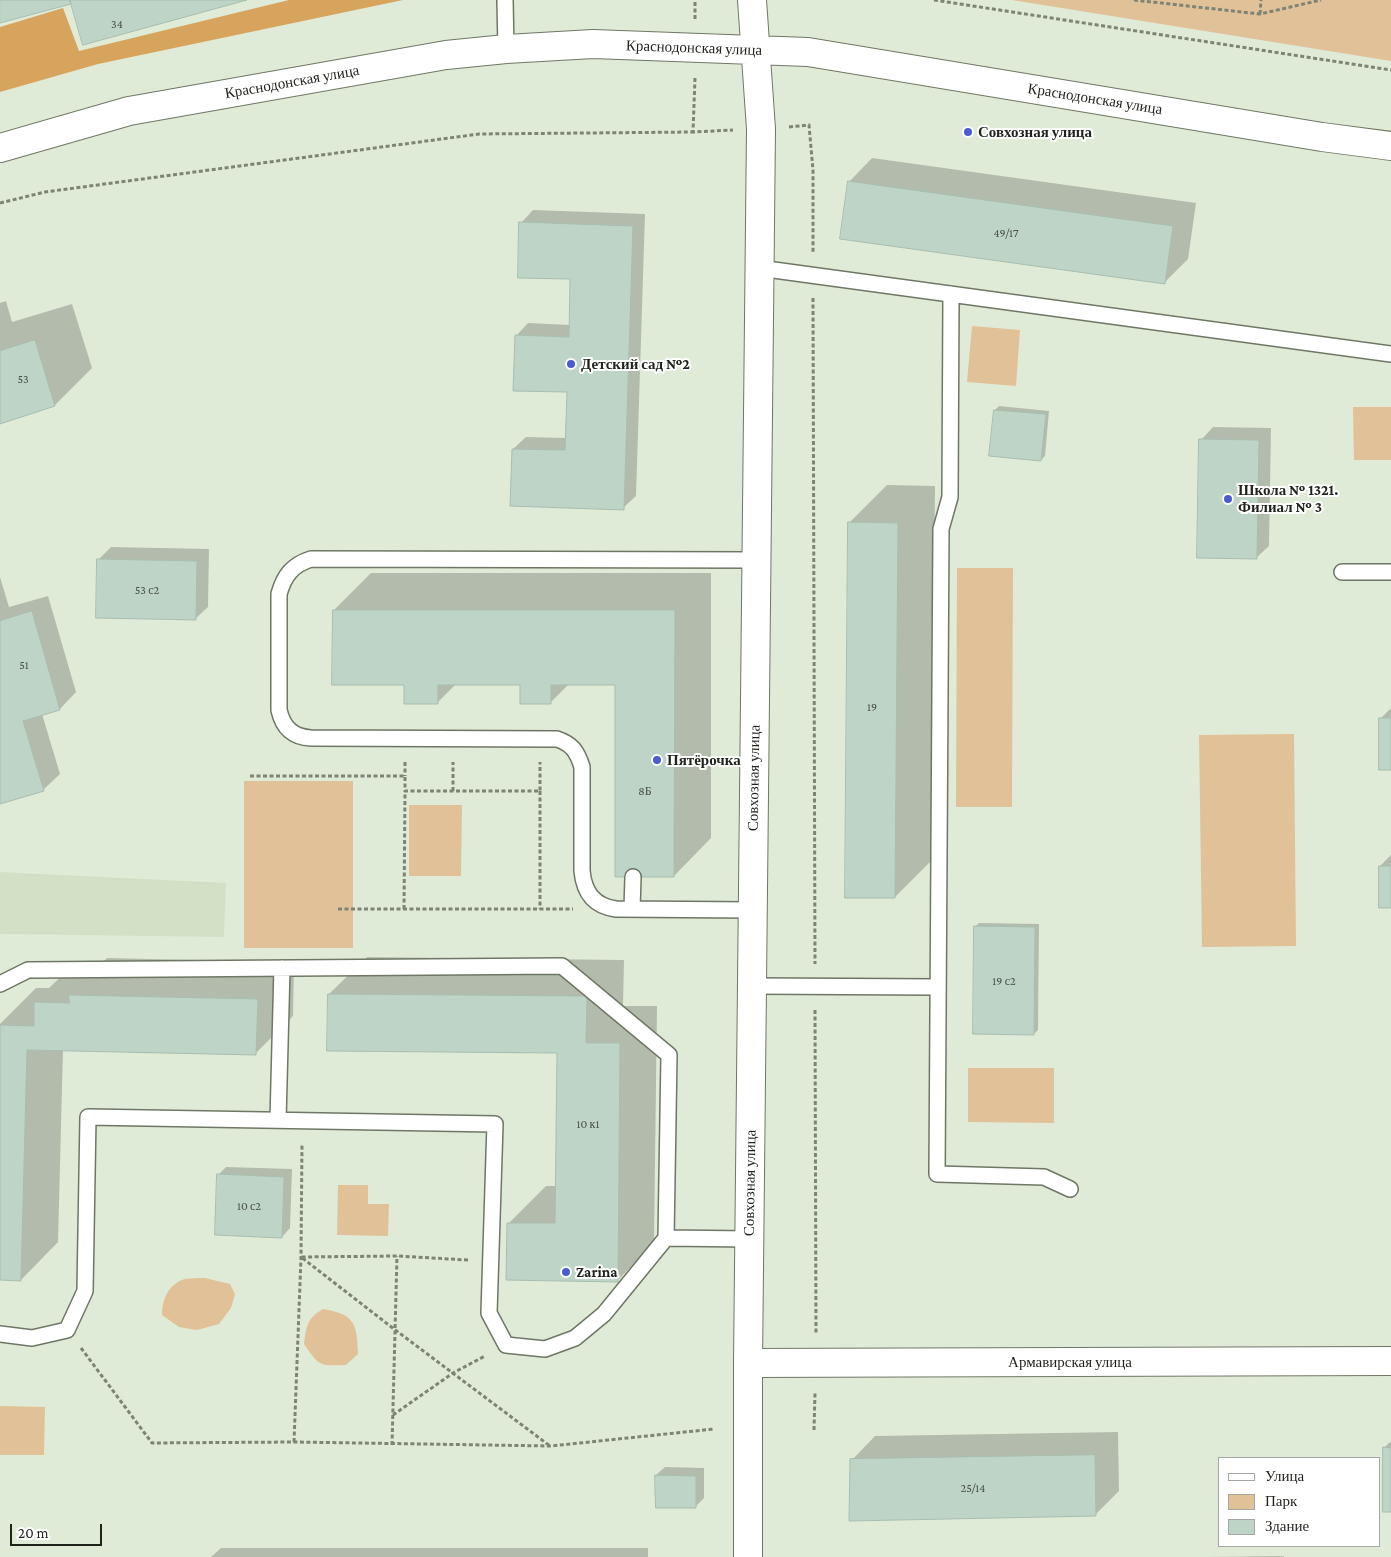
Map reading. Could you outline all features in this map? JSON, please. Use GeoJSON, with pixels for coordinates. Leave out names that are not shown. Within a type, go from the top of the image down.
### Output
{"type":"FeatureCollection","features":[{"type":"Feature","properties":{"kind":"street","name":"Совхозная улица"},"geometry":{"type":"LineString","coordinates":[[748,1557],[748,1363],[761,129],[752,0]]}},
{"type":"Feature","properties":{"kind":"street","name":"Краснодонская улица"},"geometry":{"type":"LineString","coordinates":[[0,148],[129,111],[446,55],[506,48],[593,44],[808,52],[1322,137],[1391,146]]}},
{"type":"Feature","properties":{"kind":"street","name":"Армавирская улица"},"geometry":{"type":"LineString","coordinates":[[748,1363],[1391,1361]]}},
{"type":"Feature","properties":{"kind":"lane"},"geometry":{"type":"LineString","coordinates":[[505,0],[506,48]]}},
{"type":"Feature","properties":{"kind":"lane"},"geometry":{"type":"LineString","coordinates":[[759,268],[1391,354]]}},
{"type":"Feature","properties":{"kind":"lane"},"geometry":{"type":"LineString","coordinates":[[951,294],[950,497],[941,529],[937,1174],[1044,1177],[1070,1189]]}},
{"type":"Feature","properties":{"kind":"lane"},"geometry":{"type":"LineString","coordinates":[[753,910],[616,909],[607,908],[592,899],[583,882],[582,767],[578,754],[567,742],[557,739],[311,738],[297,735],[286,727],[281,719],[279,710],[279,594],[283,581],[290,570],[311,559],[757,560]]}},
{"type":"Feature","properties":{"kind":"lane"},"geometry":{"type":"LineString","coordinates":[[1342,572],[1391,572]]}},
{"type":"Feature","properties":{"kind":"lane"},"geometry":{"type":"LineString","coordinates":[[632,909],[633,877]]}},
{"type":"Feature","properties":{"kind":"lane"},"geometry":{"type":"LineString","coordinates":[[0,984],[28,970],[562,966],[669,1055],[666,1238],[604,1314],[575,1338],[545,1349],[506,1345],[489,1313],[495,1124],[88,1117],[85,1291],[67,1330],[32,1338],[0,1334]]}},
{"type":"Feature","properties":{"kind":"lane"},"geometry":{"type":"LineString","coordinates":[[278,1120],[282,968]]}},
{"type":"Feature","properties":{"kind":"lane"},"geometry":{"type":"LineString","coordinates":[[752,986],[938,987]]}},
{"type":"Feature","properties":{"kind":"lane"},"geometry":{"type":"LineString","coordinates":[[666,1238],[750,1239]]}},
{"type":"Feature","properties":{"kind":"path"},"geometry":{"type":"LineString","coordinates":[[934,0],[1391,70]]}},
{"type":"Feature","properties":{"kind":"path"},"geometry":{"type":"LineString","coordinates":[[1134,0],[1260,14],[1321,0]]}},
{"type":"Feature","properties":{"kind":"path"},"geometry":{"type":"LineString","coordinates":[[1260,14],[1261,0]]}},
{"type":"Feature","properties":{"kind":"path"},"geometry":{"type":"LineString","coordinates":[[693,132],[695,48]]}},
{"type":"Feature","properties":{"kind":"path"},"geometry":{"type":"LineString","coordinates":[[0,203],[45,192],[479,134],[693,132],[809,125],[813,170],[816,1363],[814,1430]]}},
{"type":"Feature","properties":{"kind":"path"},"geometry":{"type":"LineString","coordinates":[[453,738],[453,791]]}},
{"type":"Feature","properties":{"kind":"path"},"geometry":{"type":"LineString","coordinates":[[540,739],[540,909]]}},
{"type":"Feature","properties":{"kind":"path"},"geometry":{"type":"LineString","coordinates":[[250,776],[405,776],[404,909]]}},
{"type":"Feature","properties":{"kind":"path"},"geometry":{"type":"LineString","coordinates":[[405,791],[540,791]]}},
{"type":"Feature","properties":{"kind":"path"},"geometry":{"type":"LineString","coordinates":[[338,909],[616,909]]}},
{"type":"Feature","properties":{"kind":"path"},"geometry":{"type":"LineString","coordinates":[[294,1442],[301,1257],[303,1121]]}},
{"type":"Feature","properties":{"kind":"path"},"geometry":{"type":"LineString","coordinates":[[301,1257],[397,1256],[491,1262]]}},
{"type":"Feature","properties":{"kind":"path"},"geometry":{"type":"LineString","coordinates":[[392,1445],[397,1256]]}},
{"type":"Feature","properties":{"kind":"path"},"geometry":{"type":"LineString","coordinates":[[301,1257],[394,1330],[551,1446]]}},
{"type":"Feature","properties":{"kind":"path"},"geometry":{"type":"LineString","coordinates":[[67,1330],[152,1443],[294,1442],[551,1446],[714,1429]]}},
{"type":"Feature","properties":{"kind":"path"},"geometry":{"type":"LineString","coordinates":[[393,1415],[453,1373],[506,1345]]}},
{"type":"Feature","properties":{"kind":"shaded area"},"geometry":{"type":"Polygon","coordinates":[[[289,0],[403,0],[98,64],[0,92],[0,27],[63,8],[79,51],[289,0]]]}},
{"type":"Feature","properties":{"kind":"shaded area"},"geometry":{"type":"Polygon","coordinates":[[[0,872],[226,883],[224,937],[0,934],[0,872]]]}},
{"type":"Feature","properties":{"kind":"green space"},"geometry":{"type":"Polygon","coordinates":[[[1012,0],[1391,0],[1391,61],[1012,0]]]}},
{"type":"Feature","properties":{"kind":"green space"},"geometry":{"type":"Polygon","coordinates":[[[972,326],[1020,330],[1016,386],[967,382],[972,326]]]}},
{"type":"Feature","properties":{"kind":"green space"},"geometry":{"type":"Polygon","coordinates":[[[1353,407],[1391,407],[1391,460],[1354,460],[1353,407]]]}},
{"type":"Feature","properties":{"kind":"green space"},"geometry":{"type":"Polygon","coordinates":[[[957,568],[1013,568],[1012,807],[956,807],[957,568]]]}},
{"type":"Feature","properties":{"kind":"green space"},"geometry":{"type":"Polygon","coordinates":[[[1294,734],[1296,946],[1202,947],[1199,735],[1294,734]]]}},
{"type":"Feature","properties":{"kind":"green space"},"geometry":{"type":"Polygon","coordinates":[[[244,781],[353,781],[353,948],[244,948],[244,781]]]}},
{"type":"Feature","properties":{"kind":"green space"},"geometry":{"type":"Polygon","coordinates":[[[409,805],[462,805],[461,876],[409,876],[409,805]]]}},
{"type":"Feature","properties":{"kind":"green space"},"geometry":{"type":"Polygon","coordinates":[[[968,1068],[1054,1068],[1054,1123],[968,1122],[968,1068]]]}},
{"type":"Feature","properties":{"kind":"green space"},"geometry":{"type":"Polygon","coordinates":[[[338,1185],[368,1185],[368,1204],[389,1204],[388,1236],[337,1235],[338,1185]]]}},
{"type":"Feature","properties":{"kind":"green space"},"geometry":{"type":"Polygon","coordinates":[[[205,1278],[230,1284],[235,1294],[231,1308],[219,1324],[197,1330],[179,1327],[162,1315],[167,1293],[174,1285],[185,1279],[205,1278]]]}},
{"type":"Feature","properties":{"kind":"green space"},"geometry":{"type":"Polygon","coordinates":[[[323,1309],[342,1314],[352,1322],[355,1328],[358,1354],[346,1365],[325,1365],[320,1363],[304,1344],[310,1320],[323,1309]]]}},
{"type":"Feature","properties":{"kind":"green space"},"geometry":{"type":"Polygon","coordinates":[[[0,1406],[45,1407],[44,1455],[0,1455],[0,1406]]]}},
{"type":"Feature","properties":{"kind":"building"},"geometry":{"type":"Polygon","coordinates":[[[0,0],[70,0],[71,4],[0,23],[0,0]]]}},
{"type":"Feature","properties":{"kind":"building"},"geometry":{"type":"Polygon","coordinates":[[[70,0],[247,0],[83,45],[70,0]]]}},
{"type":"Feature","properties":{"kind":"building"},"geometry":{"type":"Polygon","coordinates":[[[848,181],[1173,226],[1165,284],[840,239],[848,181]]]}},
{"type":"Feature","properties":{"kind":"building","name":"Детский сад №2"},"geometry":{"type":"Polygon","coordinates":[[[519,222],[633,226],[624,510],[510,506],[512,449],[565,450],[567,392],[513,391],[515,335],[569,337],[570,279],[518,278],[519,222]]]}},
{"type":"Feature","properties":{"kind":"building"},"geometry":{"type":"Polygon","coordinates":[[[35,340],[55,406],[0,424],[0,351],[35,340]]]}},
{"type":"Feature","properties":{"kind":"building"},"geometry":{"type":"Polygon","coordinates":[[[994,410],[1046,414],[1041,461],[989,456],[994,410]]]}},
{"type":"Feature","properties":{"kind":"building","name":"Школа № 1321. Филиал № 3"},"geometry":{"type":"Polygon","coordinates":[[[1199,439],[1259,440],[1257,559],[1197,558],[1199,439]]]}},
{"type":"Feature","properties":{"kind":"building"},"geometry":{"type":"Polygon","coordinates":[[[848,522],[898,523],[895,898],[845,898],[848,522]]]}},
{"type":"Feature","properties":{"kind":"building"},"geometry":{"type":"Polygon","coordinates":[[[97,559],[197,561],[196,620],[96,618],[97,559]]]}},
{"type":"Feature","properties":{"kind":"building"},"geometry":{"type":"Polygon","coordinates":[[[333,610],[675,610],[674,877],[615,877],[615,685],[551,685],[551,704],[520,704],[520,685],[438,685],[438,704],[404,704],[404,685],[332,685],[333,610]]]}},
{"type":"Feature","properties":{"kind":"building"},"geometry":{"type":"Polygon","coordinates":[[[32,611],[60,710],[23,721],[44,791],[0,804],[0,621],[32,611]]]}},
{"type":"Feature","properties":{"kind":"building"},"geometry":{"type":"Polygon","coordinates":[[[1379,718],[1391,718],[1391,770],[1379,770],[1379,718]]]}},
{"type":"Feature","properties":{"kind":"building"},"geometry":{"type":"Polygon","coordinates":[[[1379,866],[1391,866],[1391,908],[1379,908],[1379,866]]]}},
{"type":"Feature","properties":{"kind":"building"},"geometry":{"type":"Polygon","coordinates":[[[974,926],[1035,927],[1034,1035],[973,1034],[974,926]]]}},
{"type":"Feature","properties":{"kind":"building"},"geometry":{"type":"Polygon","coordinates":[[[328,994],[587,996],[586,1043],[620,1043],[618,1282],[506,1280],[507,1223],[555,1223],[557,1053],[327,1051],[328,994]]]}},
{"type":"Feature","properties":{"kind":"building"},"geometry":{"type":"Polygon","coordinates":[[[69,995],[258,999],[256,1055],[27,1050],[21,1281],[0,1280],[0,1025],[34,1026],[34,1002],[69,1003],[69,995]]]}},
{"type":"Feature","properties":{"kind":"building"},"geometry":{"type":"Polygon","coordinates":[[[217,1174],[284,1177],[282,1238],[215,1235],[217,1174]]]}},
{"type":"Feature","properties":{"kind":"building"},"geometry":{"type":"Polygon","coordinates":[[[1383,1447],[1391,1448],[1391,1512],[1383,1512],[1383,1447]]]}},
{"type":"Feature","properties":{"kind":"building"},"geometry":{"type":"Polygon","coordinates":[[[1095,1455],[1096,1516],[849,1521],[850,1459],[1095,1455]]]}},
{"type":"Feature","properties":{"kind":"building"},"geometry":{"type":"Polygon","coordinates":[[[655,1475],[696,1476],[696,1508],[656,1508],[655,1475]]]}},
{"type":"Feature","properties":{"kind":"place","name":"Совхозная улица"},"geometry":{"type":"Point","coordinates":[968,132]}},
{"type":"Feature","properties":{"kind":"place","name":"Детский сад №2"},"geometry":{"type":"Point","coordinates":[571,364]}},
{"type":"Feature","properties":{"kind":"place","name":"Школа № 1321. Филиал № 3"},"geometry":{"type":"Point","coordinates":[1228,499]}},
{"type":"Feature","properties":{"kind":"place","name":"Пятёрочка"},"geometry":{"type":"Point","coordinates":[657,760]}},
{"type":"Feature","properties":{"kind":"place","name":"Zarina"},"geometry":{"type":"Point","coordinates":[566,1272]}}]}
